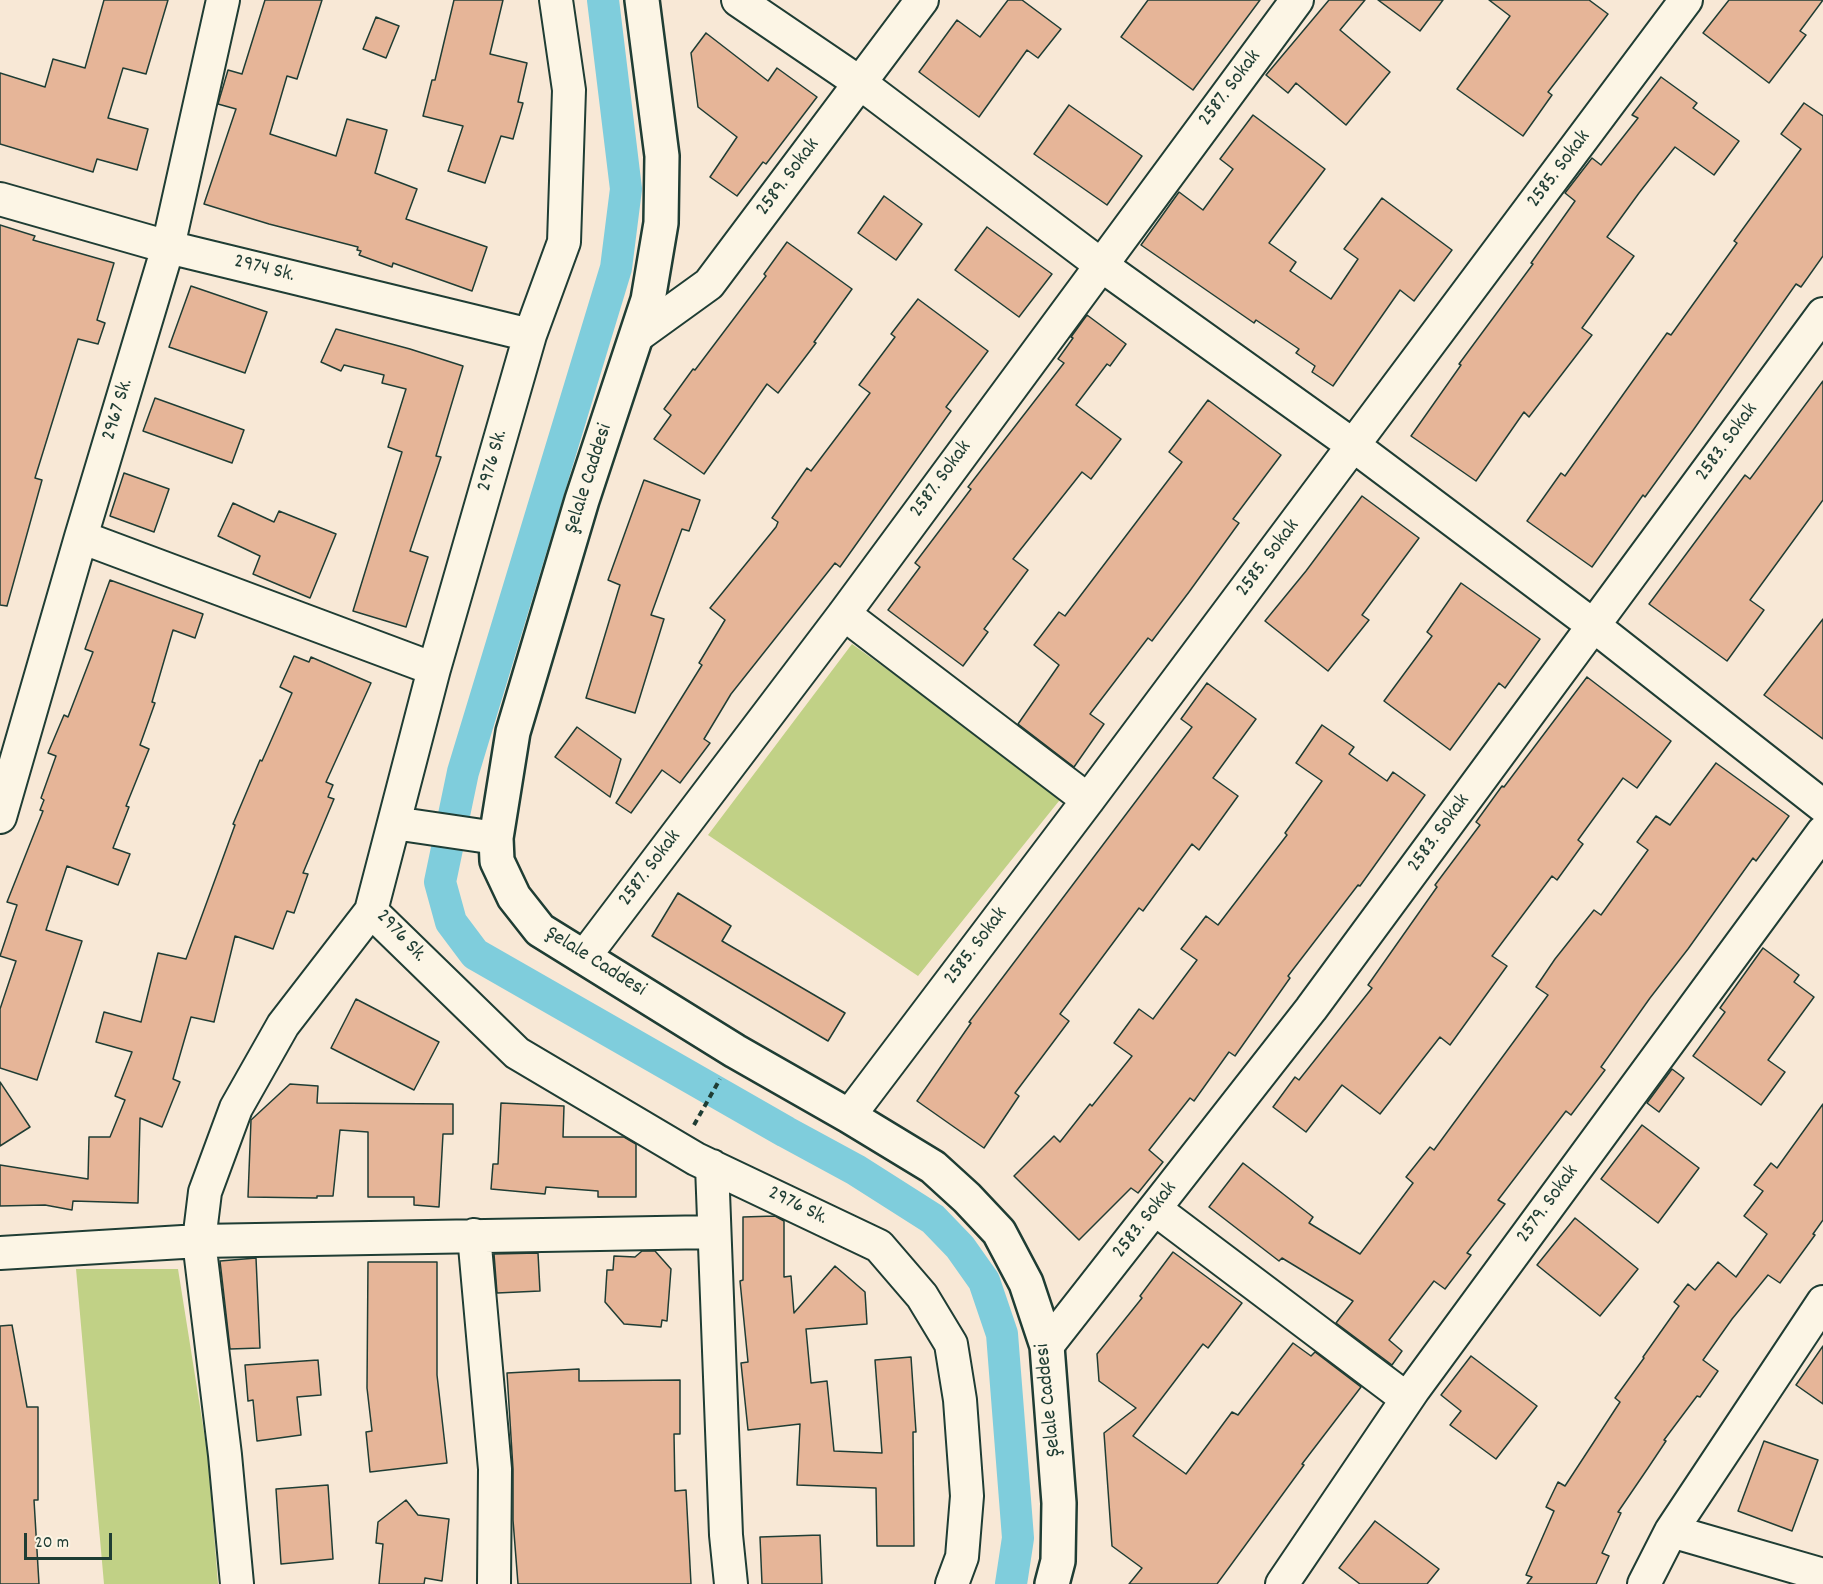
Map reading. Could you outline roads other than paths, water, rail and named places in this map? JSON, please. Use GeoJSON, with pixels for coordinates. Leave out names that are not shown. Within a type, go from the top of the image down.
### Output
{"type":"FeatureCollection","features":[{"type":"Feature","properties":{"kind":"street","name":"2967 Sk."},"geometry":{"type":"LineString","coordinates":[[0,817],[168,247],[223,0]]}},
{"type":"Feature","properties":{"kind":"street","name":"2976 Sk."},"geometry":{"type":"LineString","coordinates":[[556,0],[568,90],[564,242],[530,334],[434,669],[405,824],[371,911],[516,1053],[712,1166],[879,1246],[922,1296],[951,1344],[960,1400],[966,1496],[962,1557],[952,1584]]}},
{"type":"Feature","properties":{"kind":"street","name":"Şelale Caddesi"},"geometry":{"type":"LineString","coordinates":[[642,0],[662,156],[661,223],[648,300],[582,500],[513,732],[496,838],[496,861],[514,897],[540,930],[735,1051],[933,1167],[999,1232],[1026,1283],[1047,1346],[1059,1503],[1058,1561],[1052,1584]]}},
{"type":"Feature","properties":{"kind":"street"},"geometry":{"type":"LineString","coordinates":[[738,0],[860,83],[1101,265],[1354,446],[1594,626],[1823,806]]}},
{"type":"Feature","properties":{"kind":"street","name":"2589. Sokak"},"geometry":{"type":"LineString","coordinates":[[637,336],[709,284],[922,0]]}},
{"type":"Feature","properties":{"kind":"street","name":"2587. Sokak"},"geometry":{"type":"LineString","coordinates":[[584,957],[844,614],[1297,0]]}},
{"type":"Feature","properties":{"kind":"street","name":"2585. Sokak"},"geometry":{"type":"LineString","coordinates":[[849,1116],[1354,446],[1686,0]]}},
{"type":"Feature","properties":{"kind":"street","name":"2974 Sk."},"geometry":{"type":"LineString","coordinates":[[0,199],[168,247],[530,334]]}},
{"type":"Feature","properties":{"kind":"street","name":"2583. Sokak"},"geometry":{"type":"LineString","coordinates":[[1047,1346],[1311,1009],[1823,314]]}},
{"type":"Feature","properties":{"kind":"street"},"geometry":{"type":"LineString","coordinates":[[81,537],[434,669]]}},
{"type":"Feature","properties":{"kind":"street"},"geometry":{"type":"LineString","coordinates":[[844,614],[1088,800]]}},
{"type":"Feature","properties":{"kind":"street"},"geometry":{"type":"LineString","coordinates":[[405,824],[496,838]]}},
{"type":"Feature","properties":{"kind":"street","name":"2579. Sokak"},"geometry":{"type":"LineString","coordinates":[[1282,1584],[1407,1399],[1823,832]]}},
{"type":"Feature","properties":{"kind":"street"},"geometry":{"type":"LineString","coordinates":[[237,1584],[225,1455],[199,1241],[205,1192],[236,1108],[283,1025],[371,911]]}},
{"type":"Feature","properties":{"kind":"street"},"geometry":{"type":"LineString","coordinates":[[712,1166],[726,1535],[731,1584]]}},
{"type":"Feature","properties":{"kind":"street"},"geometry":{"type":"LineString","coordinates":[[1155,1209],[1407,1399]]}},
{"type":"Feature","properties":{"kind":"street"},"geometry":{"type":"LineString","coordinates":[[0,1253],[199,1241],[714,1232]]}},
{"type":"Feature","properties":{"kind":"street"},"geometry":{"type":"LineString","coordinates":[[474,1236],[495,1469],[494,1584]]}},
{"type":"Feature","properties":{"kind":"street"},"geometry":{"type":"LineString","coordinates":[[1644,1584],[1671,1531],[1823,1302]]}},
{"type":"Feature","properties":{"kind":"street"},"geometry":{"type":"LineString","coordinates":[[1671,1531],[1823,1575]]}},
{"type":"Feature","properties":{"kind":"waterway"},"geometry":{"type":"LineString","coordinates":[[603,0],[626,189],[616,268],[463,772],[440,882],[451,922],[475,954],[856,1170],[933,1219],[960,1247],[984,1281],[1002,1334],[1018,1538],[1011,1584]]}}]}
